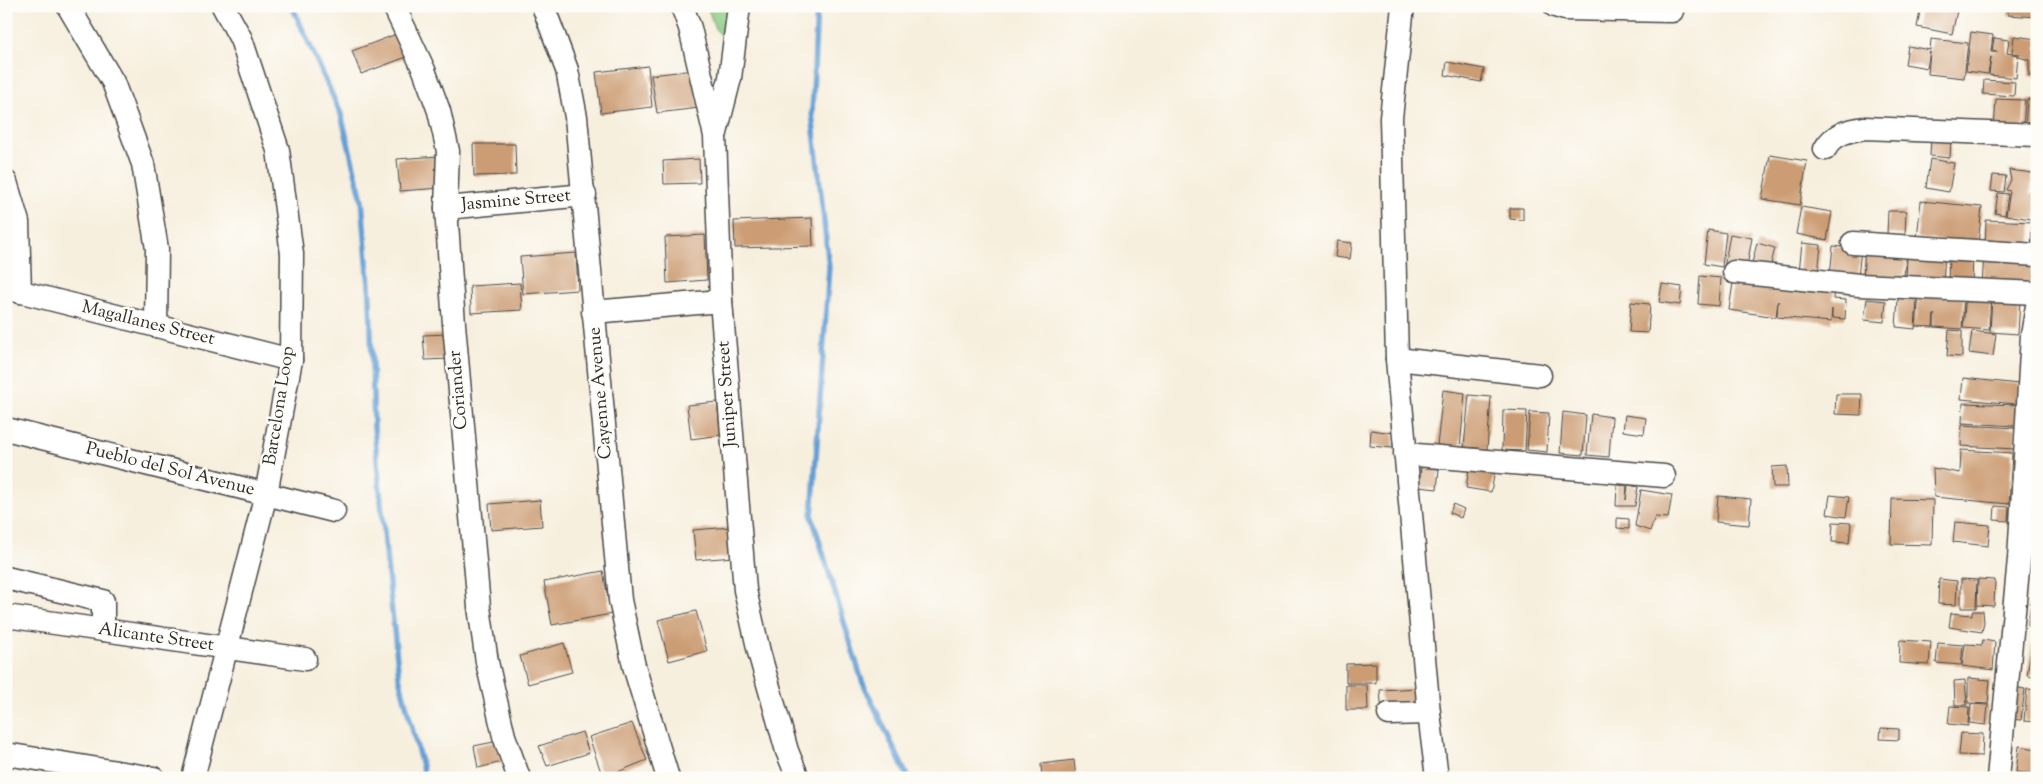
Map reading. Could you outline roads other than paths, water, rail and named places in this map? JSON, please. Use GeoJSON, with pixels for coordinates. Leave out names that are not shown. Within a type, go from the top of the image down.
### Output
{"type":"FeatureCollection","features":[{"type":"Feature","properties":{"kind":"street"},"geometry":{"type":"LineString","coordinates":[[68,6],[113,82],[143,164],[158,249],[156,326]]}},
{"type":"Feature","properties":{"kind":"street","name":"Barcelona Loop"},"geometry":{"type":"LineString","coordinates":[[193,778],[266,494],[291,360],[292,254],[278,150],[241,39],[223,6]]}},
{"type":"Feature","properties":{"kind":"street","name":"Coriander"},"geometry":{"type":"LineString","coordinates":[[394,6],[424,70],[439,111],[448,151],[446,208],[455,341],[479,606],[488,662],[504,736],[519,778]]}},
{"type":"Feature","properties":{"kind":"street","name":"Cayenne Avenue"},"geometry":{"type":"LineString","coordinates":[[543,6],[567,70],[576,117],[585,195],[593,312],[620,600],[634,666],[668,778]]}},
{"type":"Feature","properties":{"kind":"street","name":"Juniper Street"},"geometry":{"type":"LineString","coordinates":[[682,6],[690,28],[715,136],[721,301],[745,590],[777,715],[798,778]]}},
{"type":"Feature","properties":{"kind":"street"},"geometry":{"type":"LineString","coordinates":[[715,136],[730,78],[739,6]]}},
{"type":"Feature","properties":{"kind":"street"},"geometry":{"type":"LineString","coordinates":[[1403,6],[1391,118],[1397,359],[1429,713],[1437,778]]}},
{"type":"Feature","properties":{"kind":"street"},"geometry":{"type":"LineString","coordinates":[[1555,6],[1565,9],[1672,10],[1673,6]]}},
{"type":"Feature","properties":{"kind":"street"},"geometry":{"type":"LineString","coordinates":[[1825,150],[1831,140],[1841,134],[1850,130],[1865,128],[2037,135]]}},
{"type":"Feature","properties":{"kind":"street"},"geometry":{"type":"LineString","coordinates":[[6,182],[18,222],[13,290]]}},
{"type":"Feature","properties":{"kind":"street","name":"Jasmine Street"},"geometry":{"type":"LineString","coordinates":[[446,208],[585,195]]}},
{"type":"Feature","properties":{"kind":"street"},"geometry":{"type":"LineString","coordinates":[[1853,243],[2037,254]]}},
{"type":"Feature","properties":{"kind":"street"},"geometry":{"type":"LineString","coordinates":[[1734,272],[1859,285],[2037,294]]}},
{"type":"Feature","properties":{"kind":"street","name":"Magallanes Street"},"geometry":{"type":"LineString","coordinates":[[13,290],[291,360]]}},
{"type":"Feature","properties":{"kind":"street"},"geometry":{"type":"LineString","coordinates":[[593,312],[721,301]]}},
{"type":"Feature","properties":{"kind":"street"},"geometry":{"type":"LineString","coordinates":[[1998,778],[2019,559],[2033,387],[2032,335],[2037,306]]}},
{"type":"Feature","properties":{"kind":"street"},"geometry":{"type":"LineString","coordinates":[[1397,359],[1540,375]]}},
{"type":"Feature","properties":{"kind":"street","name":"Pueblo del Sol Avenue"},"geometry":{"type":"LineString","coordinates":[[6,429],[334,511]]}},
{"type":"Feature","properties":{"kind":"street"},"geometry":{"type":"LineString","coordinates":[[1405,454],[1664,476]]}},
{"type":"Feature","properties":{"kind":"street"},"geometry":{"type":"LineString","coordinates":[[6,578],[103,601],[104,630]]}},
{"type":"Feature","properties":{"kind":"street","name":"Alicante Street"},"geometry":{"type":"LineString","coordinates":[[6,616],[305,659]]}},
{"type":"Feature","properties":{"kind":"street"},"geometry":{"type":"LineString","coordinates":[[1389,714],[1429,713]]}},
{"type":"Feature","properties":{"kind":"street"},"geometry":{"type":"LineString","coordinates":[[6,754],[154,778]]}},
{"type":"Feature","properties":{"kind":"waterway"},"geometry":{"type":"LineString","coordinates":[[292,6],[341,114],[362,200],[370,298],[374,428],[399,677],[425,778]]}},
{"type":"Feature","properties":{"kind":"waterway"},"geometry":{"type":"LineString","coordinates":[[817,6],[812,113],[829,267],[812,517],[862,681],[908,778]]}}]}
